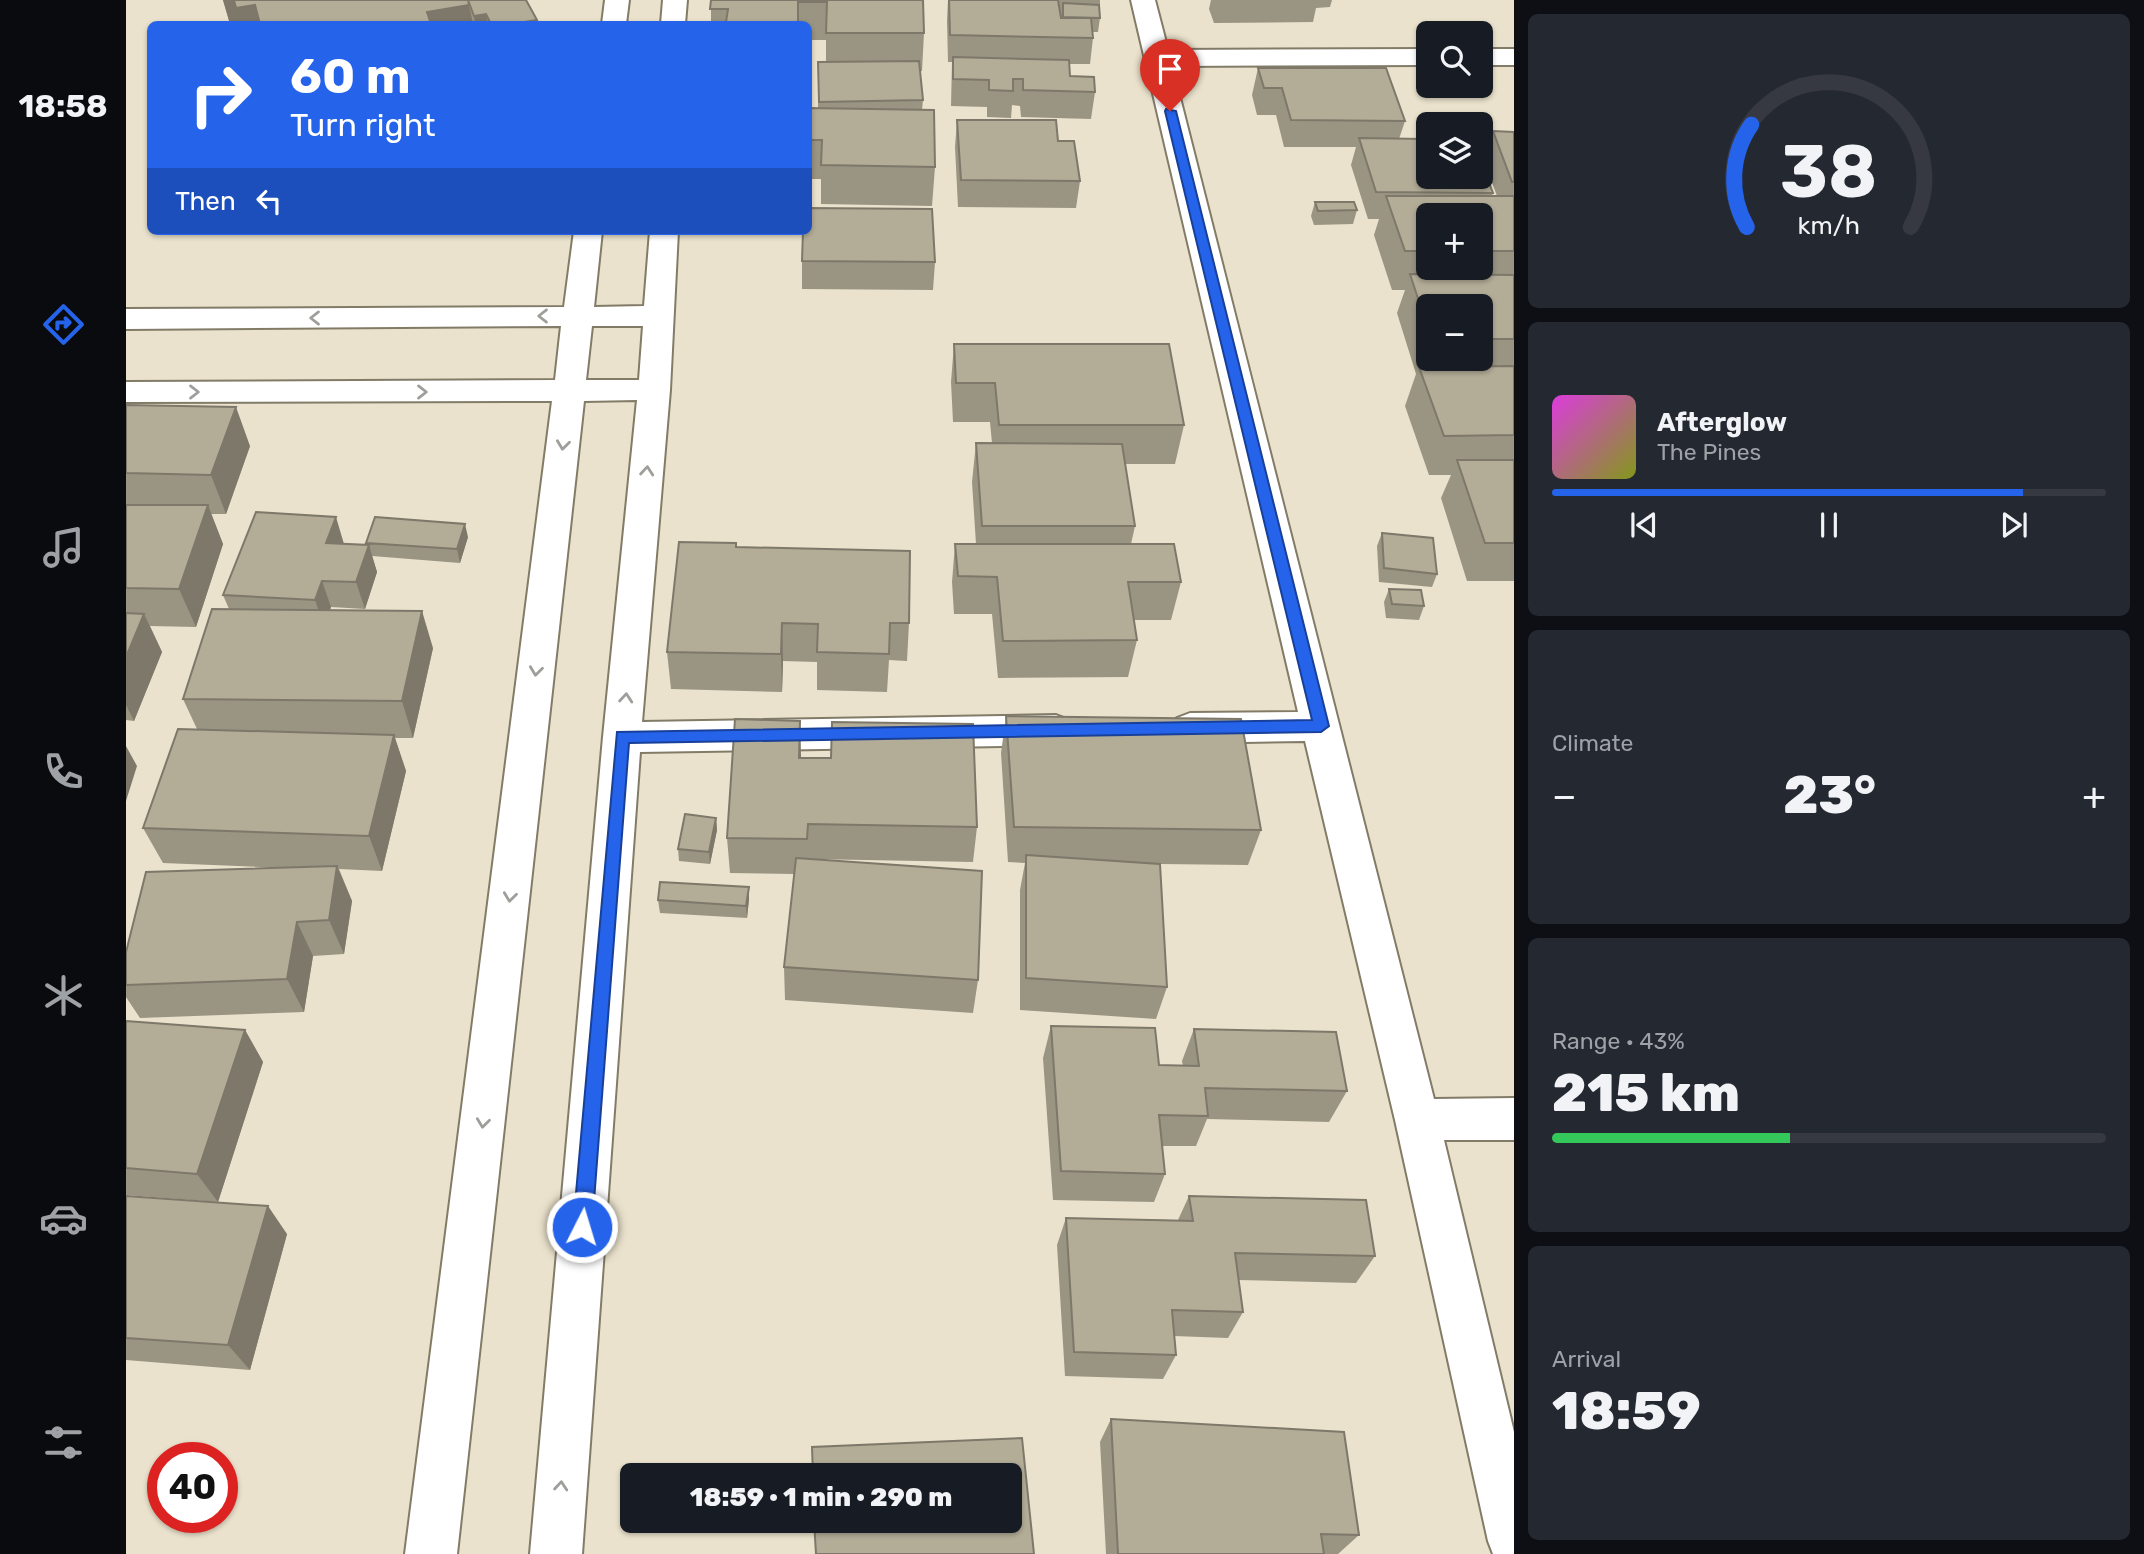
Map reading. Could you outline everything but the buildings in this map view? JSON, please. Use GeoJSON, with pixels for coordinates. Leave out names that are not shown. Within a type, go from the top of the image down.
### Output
{"type":"FeatureCollection","features":[{"type":"Feature","properties":{"kind":"street"},"geometry":{"type":"LineString","coordinates":[[614,21],[617,0]]}},
{"type":"Feature","properties":{"kind":"street"},"geometry":{"type":"LineString","coordinates":[[673,21],[675,0]]}},
{"type":"Feature","properties":{"kind":"street"},"geometry":{"type":"LineString","coordinates":[[1143,0],[1417,1120],[1514,1541]]}},
{"type":"Feature","properties":{"kind":"street"},"geometry":{"type":"LineString","coordinates":[[1157,58],[1416,57]]}},
{"type":"Feature","properties":{"kind":"street"},"geometry":{"type":"LineString","coordinates":[[1493,57],[1514,57]]}},
{"type":"Feature","properties":{"kind":"street"},"geometry":{"type":"LineString","coordinates":[[431,1554],[587,235]]}},
{"type":"Feature","properties":{"kind":"street"},"geometry":{"type":"LineString","coordinates":[[556,1554],[622,737],[654,390],[664,235]]}},
{"type":"Feature","properties":{"kind":"street"},"geometry":{"type":"LineString","coordinates":[[126,319],[660,316]]}},
{"type":"Feature","properties":{"kind":"street"},"geometry":{"type":"LineString","coordinates":[[126,392],[654,390]]}},
{"type":"Feature","properties":{"kind":"street"},"geometry":{"type":"LineString","coordinates":[[1153,729],[1321,726]]}},
{"type":"Feature","properties":{"kind":"street"},"geometry":{"type":"LineString","coordinates":[[622,737],[1083,730]]}},
{"type":"Feature","properties":{"kind":"street"},"geometry":{"type":"LineString","coordinates":[[1417,1120],[1514,1119]]}},
{"type":"Feature","properties":{"kind":"route"},"geometry":{"type":"LineString","coordinates":[[582,1227],[622,737],[1321,726],[1170,111]]}}]}
